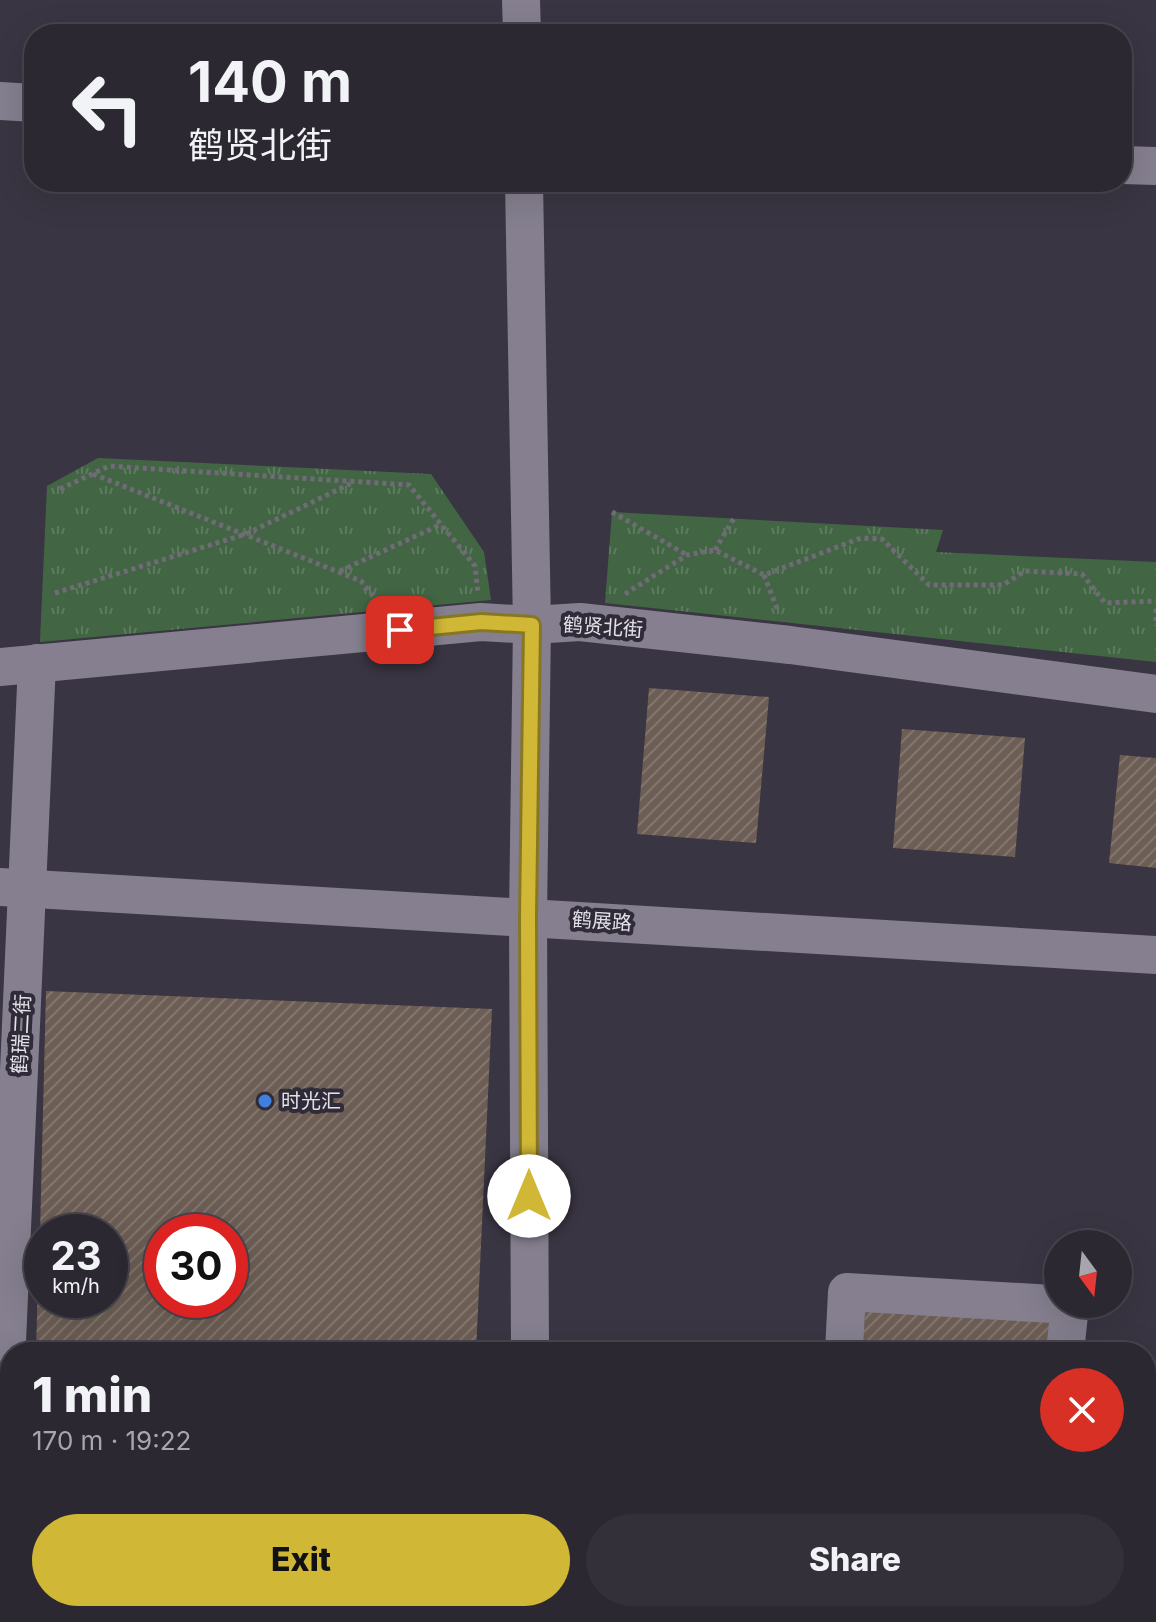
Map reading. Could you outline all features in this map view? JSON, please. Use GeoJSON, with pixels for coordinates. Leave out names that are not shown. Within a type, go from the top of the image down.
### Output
{"type":"FeatureCollection","features":[{"type":"Feature","properties":{"kind":"street"},"geometry":{"type":"LineString","coordinates":[[521,0],[522,24]]}},
{"type":"Feature","properties":{"kind":"street"},"geometry":{"type":"LineString","coordinates":[[0,101],[24,102]]}},
{"type":"Feature","properties":{"kind":"street"},"geometry":{"type":"LineString","coordinates":[[1132,165],[1156,166]]}},
{"type":"Feature","properties":{"kind":"street"},"geometry":{"type":"LineString","coordinates":[[524,192],[532,625],[528,916],[530,1342]]}},
{"type":"Feature","properties":{"kind":"street","name":"鹤贤北街"},"geometry":{"type":"LineString","coordinates":[[0,667],[481,622],[532,625],[580,622],[760,642],[1156,694]]}},
{"type":"Feature","properties":{"kind":"street","name":"鹤瑞二街"},"geometry":{"type":"LineString","coordinates":[[4,1342],[14,888],[37,663]]}},
{"type":"Feature","properties":{"kind":"street","name":"鹤展路"},"geometry":{"type":"LineString","coordinates":[[14,888],[1156,955]]}},
{"type":"Feature","properties":{"kind":"street"},"geometry":{"type":"LineString","coordinates":[[844,1342],[847,1292],[1070,1305],[1066,1342]]}},
{"type":"Feature","properties":{"kind":"path"},"geometry":{"type":"LineString","coordinates":[[60,489],[109,466],[409,485],[475,566],[481,622]]}},
{"type":"Feature","properties":{"kind":"path"},"geometry":{"type":"LineString","coordinates":[[92,473],[361,581],[400,630]]}},
{"type":"Feature","properties":{"kind":"path"},"geometry":{"type":"LineString","coordinates":[[55,593],[246,534],[355,481]]}},
{"type":"Feature","properties":{"kind":"path"},"geometry":{"type":"LineString","coordinates":[[612,512],[687,555]]}},
{"type":"Feature","properties":{"kind":"path"},"geometry":{"type":"LineString","coordinates":[[715,550],[734,518]]}},
{"type":"Feature","properties":{"kind":"path"},"geometry":{"type":"LineString","coordinates":[[339,572],[442,524]]}},
{"type":"Feature","properties":{"kind":"path"},"geometry":{"type":"LineString","coordinates":[[620,597],[687,555],[715,550],[764,575],[861,538],[882,539],[929,585],[1003,585],[1025,571],[1082,574],[1105,603],[1156,601]]}},
{"type":"Feature","properties":{"kind":"path"},"geometry":{"type":"LineString","coordinates":[[1156,609],[1156,626]]}},
{"type":"Feature","properties":{"kind":"green space"},"geometry":{"type":"Polygon","coordinates":[[[98,458],[431,474],[484,552],[491,600],[40,642],[47,486],[98,458]]]}},
{"type":"Feature","properties":{"kind":"green space"},"geometry":{"type":"Polygon","coordinates":[[[612,512],[943,530],[936,552],[1156,562],[1156,662],[605,603],[612,512]]]}},
{"type":"Feature","properties":{"kind":"building"},"geometry":{"type":"Polygon","coordinates":[[[649,688],[769,697],[756,843],[637,834],[649,688]]]}},
{"type":"Feature","properties":{"kind":"building"},"geometry":{"type":"Polygon","coordinates":[[[902,729],[1025,738],[1015,857],[893,848],[902,729]]]}},
{"type":"Feature","properties":{"kind":"building"},"geometry":{"type":"Polygon","coordinates":[[[1120,755],[1156,758],[1156,868],[1109,863],[1120,755]]]}},
{"type":"Feature","properties":{"kind":"building","name":"时光汇"},"geometry":{"type":"Polygon","coordinates":[[[46,991],[492,1009],[476,1342],[36,1342],[37,1318],[128,1318],[128,1214],[40,1214],[46,991]]]}},
{"type":"Feature","properties":{"kind":"building"},"geometry":{"type":"Polygon","coordinates":[[[865,1308],[1061,1318],[1060,1342],[863,1342],[865,1308]]]}},
{"type":"Feature","properties":{"kind":"place","name":"时光汇"},"geometry":{"type":"Point","coordinates":[265,1101]}},
{"type":"Feature","properties":{"kind":"route"},"geometry":{"type":"LineString","coordinates":[[400,630],[481,622],[532,625],[528,916],[529,1196]]}}]}
